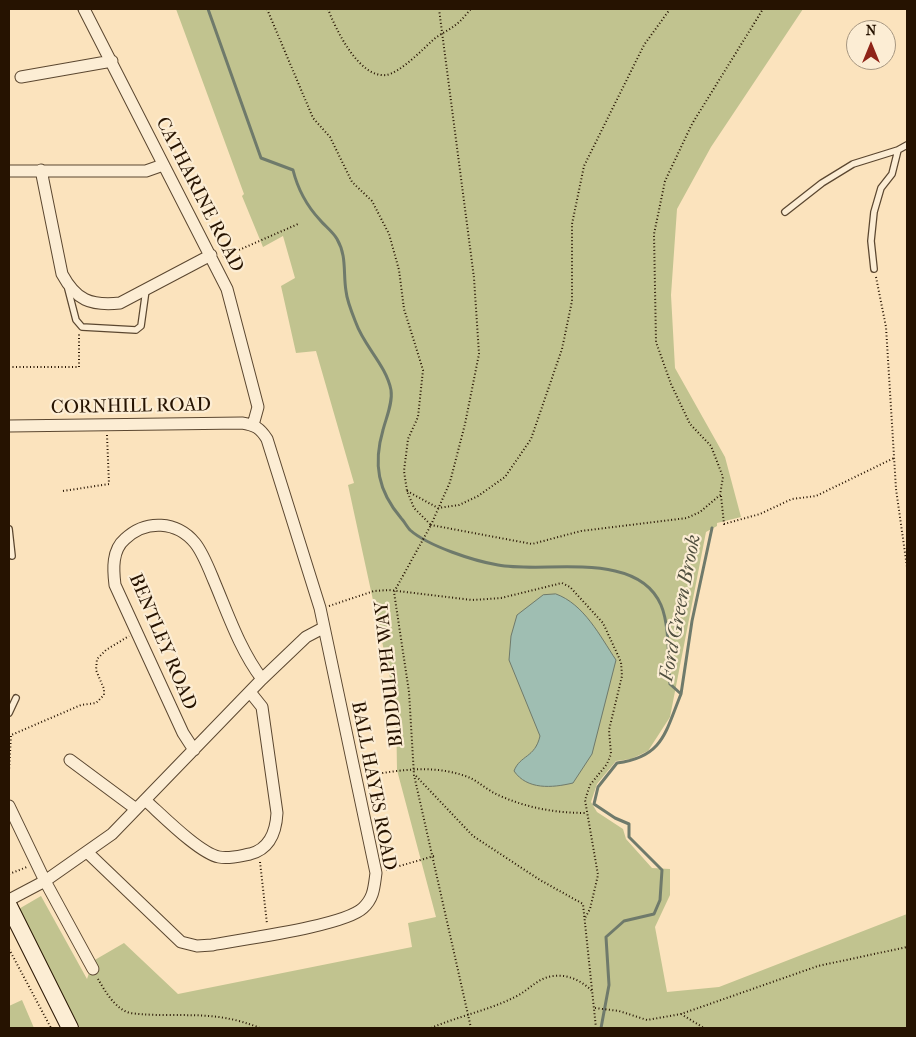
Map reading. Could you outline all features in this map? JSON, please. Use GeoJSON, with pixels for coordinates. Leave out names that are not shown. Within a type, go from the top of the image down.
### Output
{"type":"FeatureCollection","features":[{"type":"Feature","properties":{"kind":"street","name":"CATHARINE ROAD"},"geometry":{"type":"LineString","coordinates":[[84,9],[213,258],[227,290],[258,407],[253,425]]}},
{"type":"Feature","properties":{"kind":"street"},"geometry":{"type":"LineString","coordinates":[[20,76],[112,61]]}},
{"type":"Feature","properties":{"kind":"street"},"geometry":{"type":"LineString","coordinates":[[9,171],[146,171],[163,164]]}},
{"type":"Feature","properties":{"kind":"street"},"geometry":{"type":"LineString","coordinates":[[41,170],[62,274],[78,296],[104,305],[120,303],[213,258]]}},
{"type":"Feature","properties":{"kind":"street","name":"CORNHILL ROAD"},"geometry":{"type":"LineString","coordinates":[[9,426],[253,425]]}},
{"type":"Feature","properties":{"kind":"street","name":"BALL HAYES ROAD"},"geometry":{"type":"LineString","coordinates":[[87,852],[181,942],[197,946],[212,945],[340,920],[354,915],[370,901],[374,892],[376,873],[320,608],[267,440],[261,430],[253,425]]}},
{"type":"Feature","properties":{"kind":"street","name":"BENTLEY ROAD"},"geometry":{"type":"LineString","coordinates":[[194,750],[183,733],[115,585],[113,569],[117,550],[123,540],[136,530],[160,524],[175,527],[195,543],[248,660],[262,679]]}},
{"type":"Feature","properties":{"kind":"street"},"geometry":{"type":"LineString","coordinates":[[9,900],[45,881],[112,834],[262,679],[306,637],[323,628]]}},
{"type":"Feature","properties":{"kind":"street"},"geometry":{"type":"LineString","coordinates":[[145,800],[204,851],[218,856],[232,858],[259,852],[273,838],[276,829],[277,813],[262,707],[250,692]]}},
{"type":"Feature","properties":{"kind":"street"},"geometry":{"type":"LineString","coordinates":[[70,760],[136,809]]}},
{"type":"Feature","properties":{"kind":"street"},"geometry":{"type":"LineString","coordinates":[[9,806],[45,881],[93,969]]}},
{"type":"Feature","properties":{"kind":"street"},"geometry":{"type":"LineString","coordinates":[[9,906],[70,1028]]}},
{"type":"Feature","properties":{"kind":"lane"},"geometry":{"type":"LineString","coordinates":[[785,212],[822,183],[853,164],[898,150],[907,145]]}},
{"type":"Feature","properties":{"kind":"lane"},"geometry":{"type":"LineString","coordinates":[[874,269],[871,241],[874,212],[881,188],[892,174],[898,150]]}},
{"type":"Feature","properties":{"kind":"lane"},"geometry":{"type":"LineString","coordinates":[[66,282],[76,320],[81,326],[136,330],[141,326],[146,290]]}},
{"type":"Feature","properties":{"kind":"lane"},"geometry":{"type":"LineString","coordinates":[[9,529],[12,556]]}},
{"type":"Feature","properties":{"kind":"lane"},"geometry":{"type":"LineString","coordinates":[[9,713],[16,698]]}},
{"type":"Feature","properties":{"kind":"path"},"geometry":{"type":"LineString","coordinates":[[267,9],[313,118],[330,137],[352,182],[372,201],[389,234],[400,270],[404,309],[423,370],[418,417],[405,453],[404,471],[407,491],[414,508],[431,525],[532,544],[581,531],[688,518],[700,512],[721,493]]}},
{"type":"Feature","properties":{"kind":"path"},"geometry":{"type":"LineString","coordinates":[[328,9],[335,27],[360,64],[374,74],[388,75],[402,66],[442,32],[458,24],[471,9]]}},
{"type":"Feature","properties":{"kind":"path","name":"BIDDULPH WAY"},"geometry":{"type":"LineString","coordinates":[[439,9],[474,278],[479,354],[465,424],[450,482],[431,525],[394,592],[409,692],[414,775],[434,856],[471,1028]]}},
{"type":"Feature","properties":{"kind":"path"},"geometry":{"type":"LineString","coordinates":[[407,491],[438,508],[458,505],[478,496],[505,477],[531,439],[562,349],[572,301],[572,224],[584,166],[644,45],[670,9]]}},
{"type":"Feature","properties":{"kind":"path"},"geometry":{"type":"LineString","coordinates":[[763,9],[692,124],[665,181],[654,234],[656,342],[671,384],[690,424],[712,446],[719,464],[723,477],[721,493],[724,524],[760,514],[792,499],[816,496],[894,458]]}},
{"type":"Feature","properties":{"kind":"path"},"geometry":{"type":"LineString","coordinates":[[213,258],[298,224]]}},
{"type":"Feature","properties":{"kind":"path"},"geometry":{"type":"LineString","coordinates":[[874,269],[886,327],[896,489],[907,568]]}},
{"type":"Feature","properties":{"kind":"path"},"geometry":{"type":"LineString","coordinates":[[9,368],[79,367],[81,326]]}},
{"type":"Feature","properties":{"kind":"path"},"geometry":{"type":"LineString","coordinates":[[63,491],[109,484],[107,425]]}},
{"type":"Feature","properties":{"kind":"path"},"geometry":{"type":"LineString","coordinates":[[320,608],[374,591],[389,590],[472,600],[501,598],[562,583],[570,587],[603,623],[617,649],[621,662],[622,676],[610,730],[611,754],[607,764],[590,785],[585,800],[598,875],[590,909],[585,918]]}},
{"type":"Feature","properties":{"kind":"path"},"geometry":{"type":"LineString","coordinates":[[9,772],[10,736],[81,705],[96,703],[104,696],[104,690],[96,670],[96,659],[123,639],[137,633]]}},
{"type":"Feature","properties":{"kind":"path"},"geometry":{"type":"LineString","coordinates":[[356,778],[413,768],[468,777],[496,794],[531,807],[559,814],[587,813]]}},
{"type":"Feature","properties":{"kind":"path"},"geometry":{"type":"LineString","coordinates":[[414,775],[473,836],[540,880],[583,904],[593,992],[597,1008],[596,1028]]}},
{"type":"Feature","properties":{"kind":"path"},"geometry":{"type":"LineString","coordinates":[[259,852],[267,934]]}},
{"type":"Feature","properties":{"kind":"path"},"geometry":{"type":"LineString","coordinates":[[376,873],[434,856]]}},
{"type":"Feature","properties":{"kind":"path"},"geometry":{"type":"LineString","coordinates":[[9,874],[36,863]]}},
{"type":"Feature","properties":{"kind":"path"},"geometry":{"type":"LineString","coordinates":[[597,1008],[609,1009],[647,1020],[681,1014],[818,966],[907,947]]}},
{"type":"Feature","properties":{"kind":"path"},"geometry":{"type":"LineString","coordinates":[[9,949],[51,1028]]}},
{"type":"Feature","properties":{"kind":"path"},"geometry":{"type":"LineString","coordinates":[[93,969],[105,991],[125,1012],[138,1014],[209,1014],[228,1017],[260,1028]]}},
{"type":"Feature","properties":{"kind":"path"},"geometry":{"type":"LineString","coordinates":[[431,1028],[468,1013],[504,1002],[548,976],[565,976],[574,979],[582,982],[593,992]]}},
{"type":"Feature","properties":{"kind":"path"},"geometry":{"type":"LineString","coordinates":[[681,1014],[704,1028]]}},
{"type":"Feature","properties":{"kind":"green space"},"geometry":{"type":"Polygon","coordinates":[[[176,9],[803,9],[711,147],[677,209],[671,295],[675,368],[725,457],[741,517],[717,523],[717,526],[706,532],[670,717],[648,751],[631,759],[616,761],[597,784],[591,802],[597,812],[623,829],[626,839],[652,868],[670,869],[670,895],[655,927],[667,992],[719,987],[907,914],[907,1028],[80,1028],[17,910],[41,896],[87,979],[93,961],[124,943],[178,994],[412,947],[408,923],[436,917],[397,770],[396,706],[348,485],[354,483],[316,351],[296,353],[281,286],[295,278],[283,236],[263,247],[242,196],[244,194],[176,9]]]}},
{"type":"Feature","properties":{"kind":"green space"},"geometry":{"type":"Polygon","coordinates":[[[22,1000],[34,1028],[9,1028],[9,1006],[22,1000]]]}},
{"type":"Feature","properties":{"kind":"shaded area"},"geometry":{"type":"Polygon","coordinates":[[[556,594],[575,605],[583,613],[616,660],[592,754],[573,783],[557,786],[540,786],[526,782],[514,771],[520,762],[535,748],[540,736],[509,660],[511,636],[517,615],[543,595],[556,594]]]}},
{"type":"Feature","properties":{"kind":"waterway","name":"Ford Green Brook"},"geometry":{"type":"LineString","coordinates":[[208,9],[261,158],[293,170],[297,184],[307,203],[340,245],[350,307],[364,340],[385,372],[391,390],[390,405],[380,442],[378,466],[383,487],[393,508],[410,530],[439,547],[498,565],[518,567],[588,567],[611,570],[632,576],[649,588],[661,605],[666,623],[670,684],[681,694],[660,741],[644,755],[617,763],[598,787],[594,804],[615,818],[629,824],[629,837],[662,870],[660,900],[654,914],[624,921],[606,937],[609,985],[601,1028]]}},
{"type":"Feature","properties":{"kind":"waterway","name":"Ford Green Brook"},"geometry":{"type":"LineString","coordinates":[[681,694],[692,621],[712,528]]}}]}
